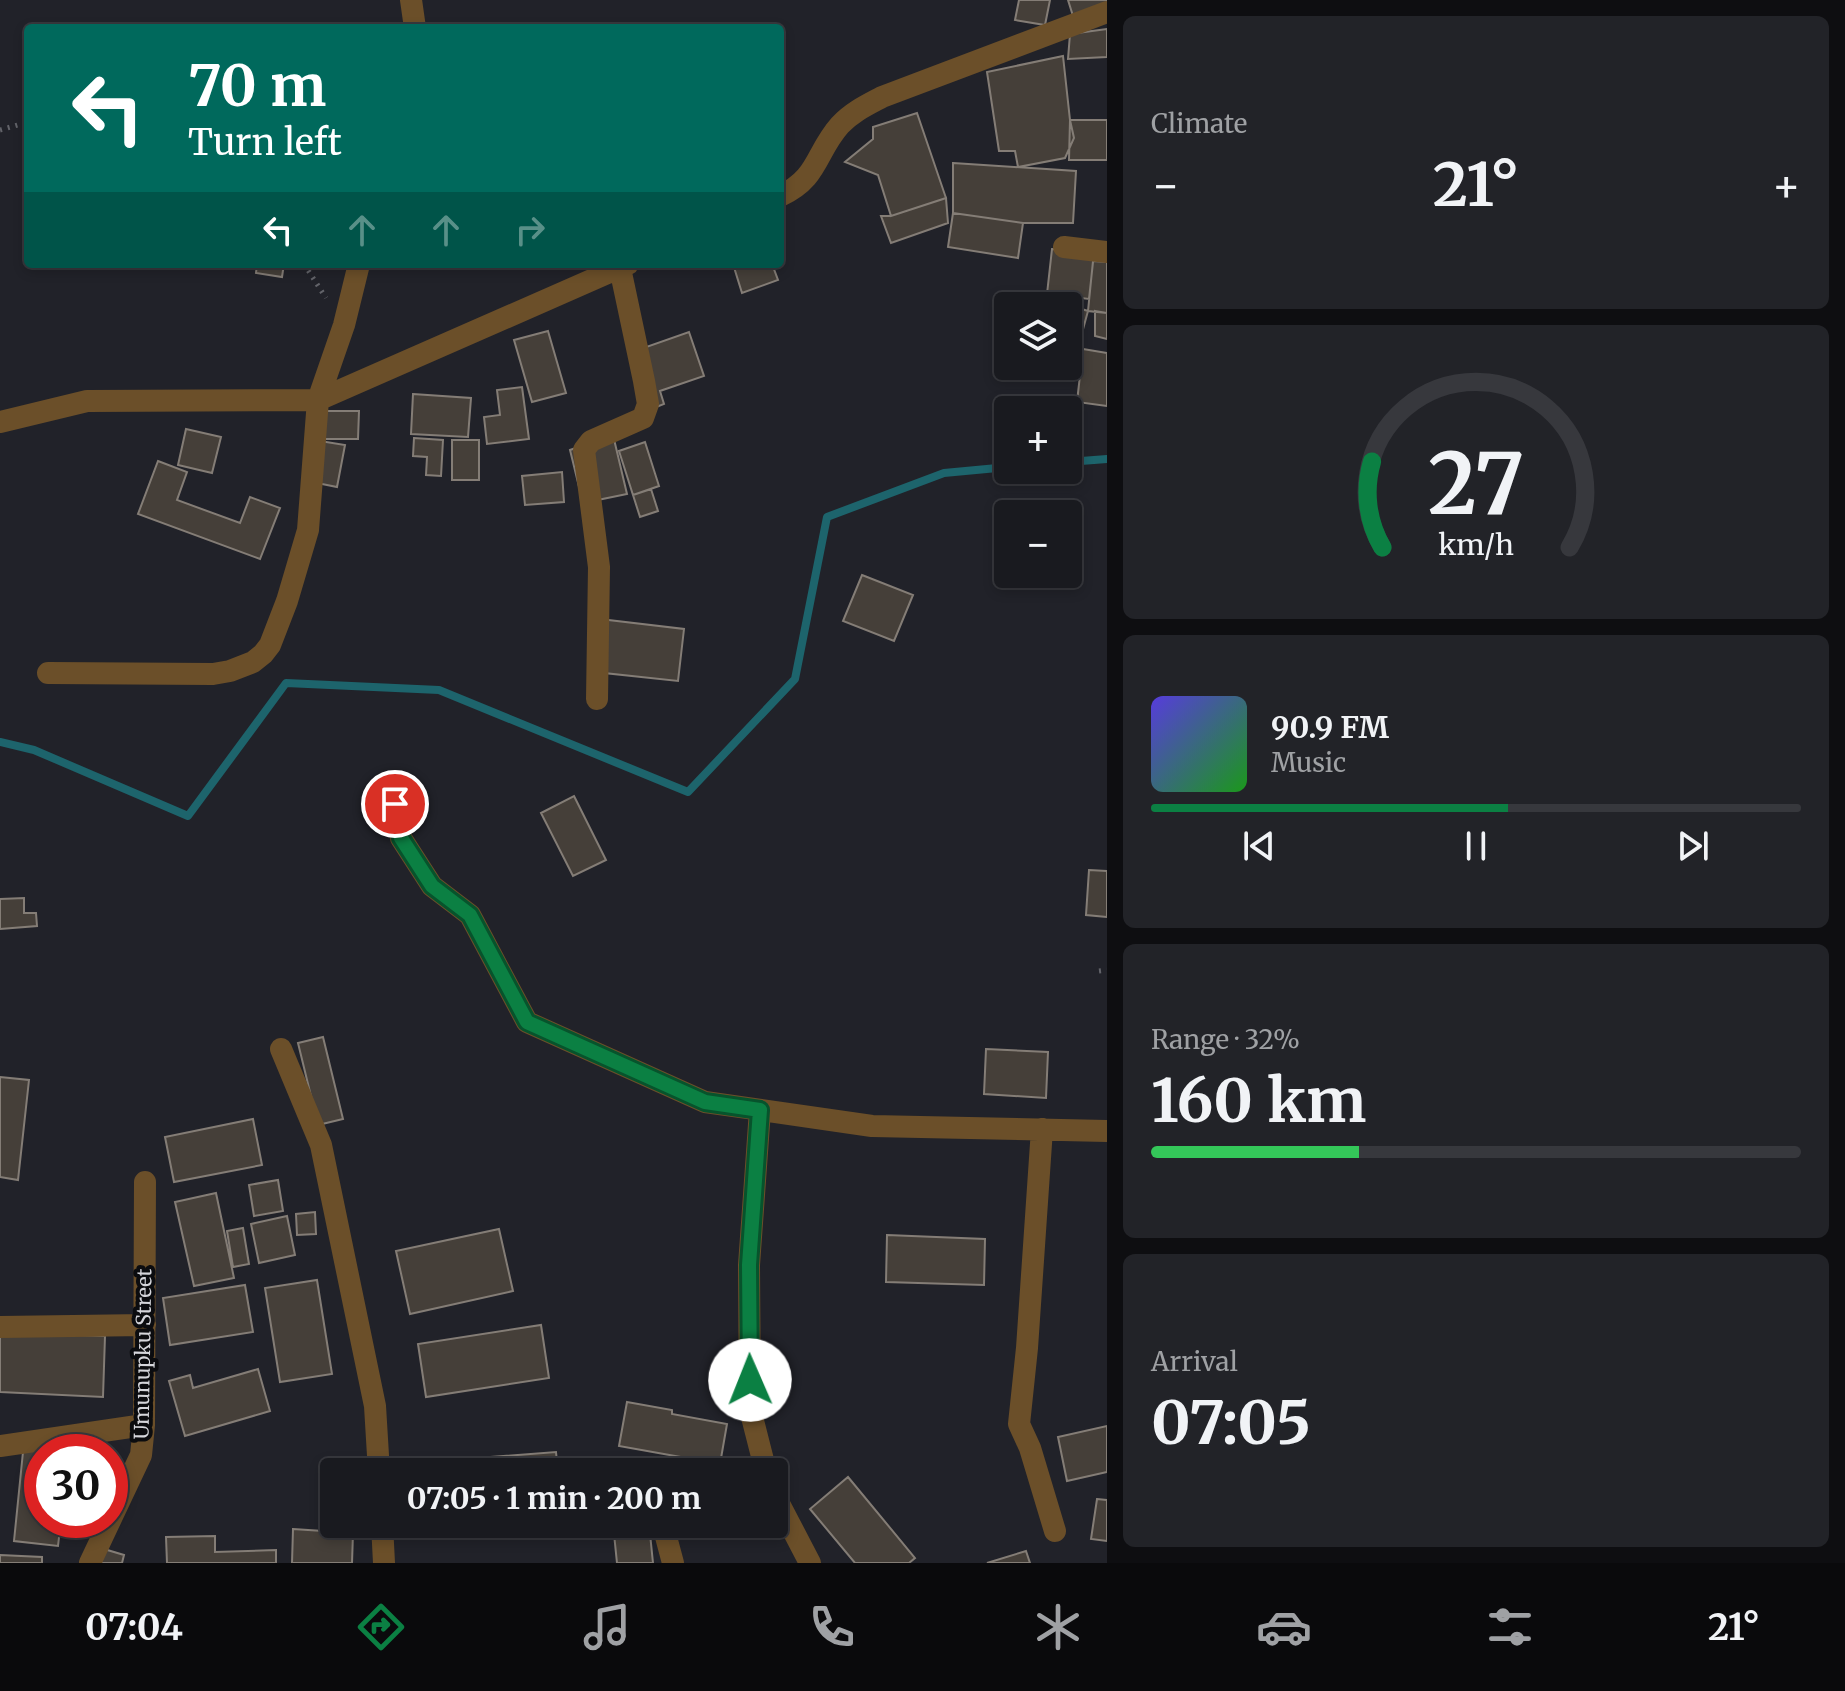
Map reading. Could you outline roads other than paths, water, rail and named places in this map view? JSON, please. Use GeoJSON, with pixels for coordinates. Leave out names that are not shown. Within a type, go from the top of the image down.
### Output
{"type":"FeatureCollection","features":[{"type":"Feature","properties":{"kind":"street"},"geometry":{"type":"LineString","coordinates":[[411,0],[414,24]]}},
{"type":"Feature","properties":{"kind":"street"},"geometry":{"type":"LineString","coordinates":[[784,194],[806,180],[839,127],[863,107],[882,97],[1107,12]]}},
{"type":"Feature","properties":{"kind":"street"},"geometry":{"type":"LineString","coordinates":[[1064,247],[1107,252]]}},
{"type":"Feature","properties":{"kind":"street"},"geometry":{"type":"LineString","coordinates":[[48,673],[213,674],[253,662],[270,645],[308,530],[318,400],[344,325],[358,268]]}},
{"type":"Feature","properties":{"kind":"street"},"geometry":{"type":"LineString","coordinates":[[0,422],[87,401],[318,400],[619,268]]}},
{"type":"Feature","properties":{"kind":"street"},"geometry":{"type":"LineString","coordinates":[[597,699],[599,567],[584,450],[591,441],[643,418],[648,404],[624,268]]}},
{"type":"Feature","properties":{"kind":"street"},"geometry":{"type":"LineString","coordinates":[[395,804],[401,838],[432,886],[470,915],[527,1022],[705,1102],[872,1126],[1107,1131]]}},
{"type":"Feature","properties":{"kind":"street"},"geometry":{"type":"LineString","coordinates":[[281,1049],[321,1145],[375,1406],[378,1458]]}},
{"type":"Feature","properties":{"kind":"street"},"geometry":{"type":"LineString","coordinates":[[760,1110],[749,1265],[750,1409],[762,1458]]}},
{"type":"Feature","properties":{"kind":"street"},"geometry":{"type":"LineString","coordinates":[[1042,1129],[1019,1424],[1030,1448],[1055,1531]]}},
{"type":"Feature","properties":{"kind":"street","name":"Umunupku Street"},"geometry":{"type":"LineString","coordinates":[[90,1563],[141,1455],[144,1425],[145,1182]]}},
{"type":"Feature","properties":{"kind":"street"},"geometry":{"type":"LineString","coordinates":[[0,1327],[145,1325]]}},
{"type":"Feature","properties":{"kind":"street"},"geometry":{"type":"LineString","coordinates":[[0,1446],[144,1425]]}},
{"type":"Feature","properties":{"kind":"street"},"geometry":{"type":"LineString","coordinates":[[788,1521],[810,1563]]}},
{"type":"Feature","properties":{"kind":"street"},"geometry":{"type":"LineString","coordinates":[[383,1538],[384,1563]]}},
{"type":"Feature","properties":{"kind":"street"},"geometry":{"type":"LineString","coordinates":[[666,1538],[673,1563]]}},
{"type":"Feature","properties":{"kind":"waterway"},"geometry":{"type":"LineString","coordinates":[[1082,461],[1107,459]]}},
{"type":"Feature","properties":{"kind":"waterway"},"geometry":{"type":"LineString","coordinates":[[0,742],[34,750],[188,816],[286,683],[439,690],[688,792],[795,679],[827,517],[944,473],[994,468]]}}]}
